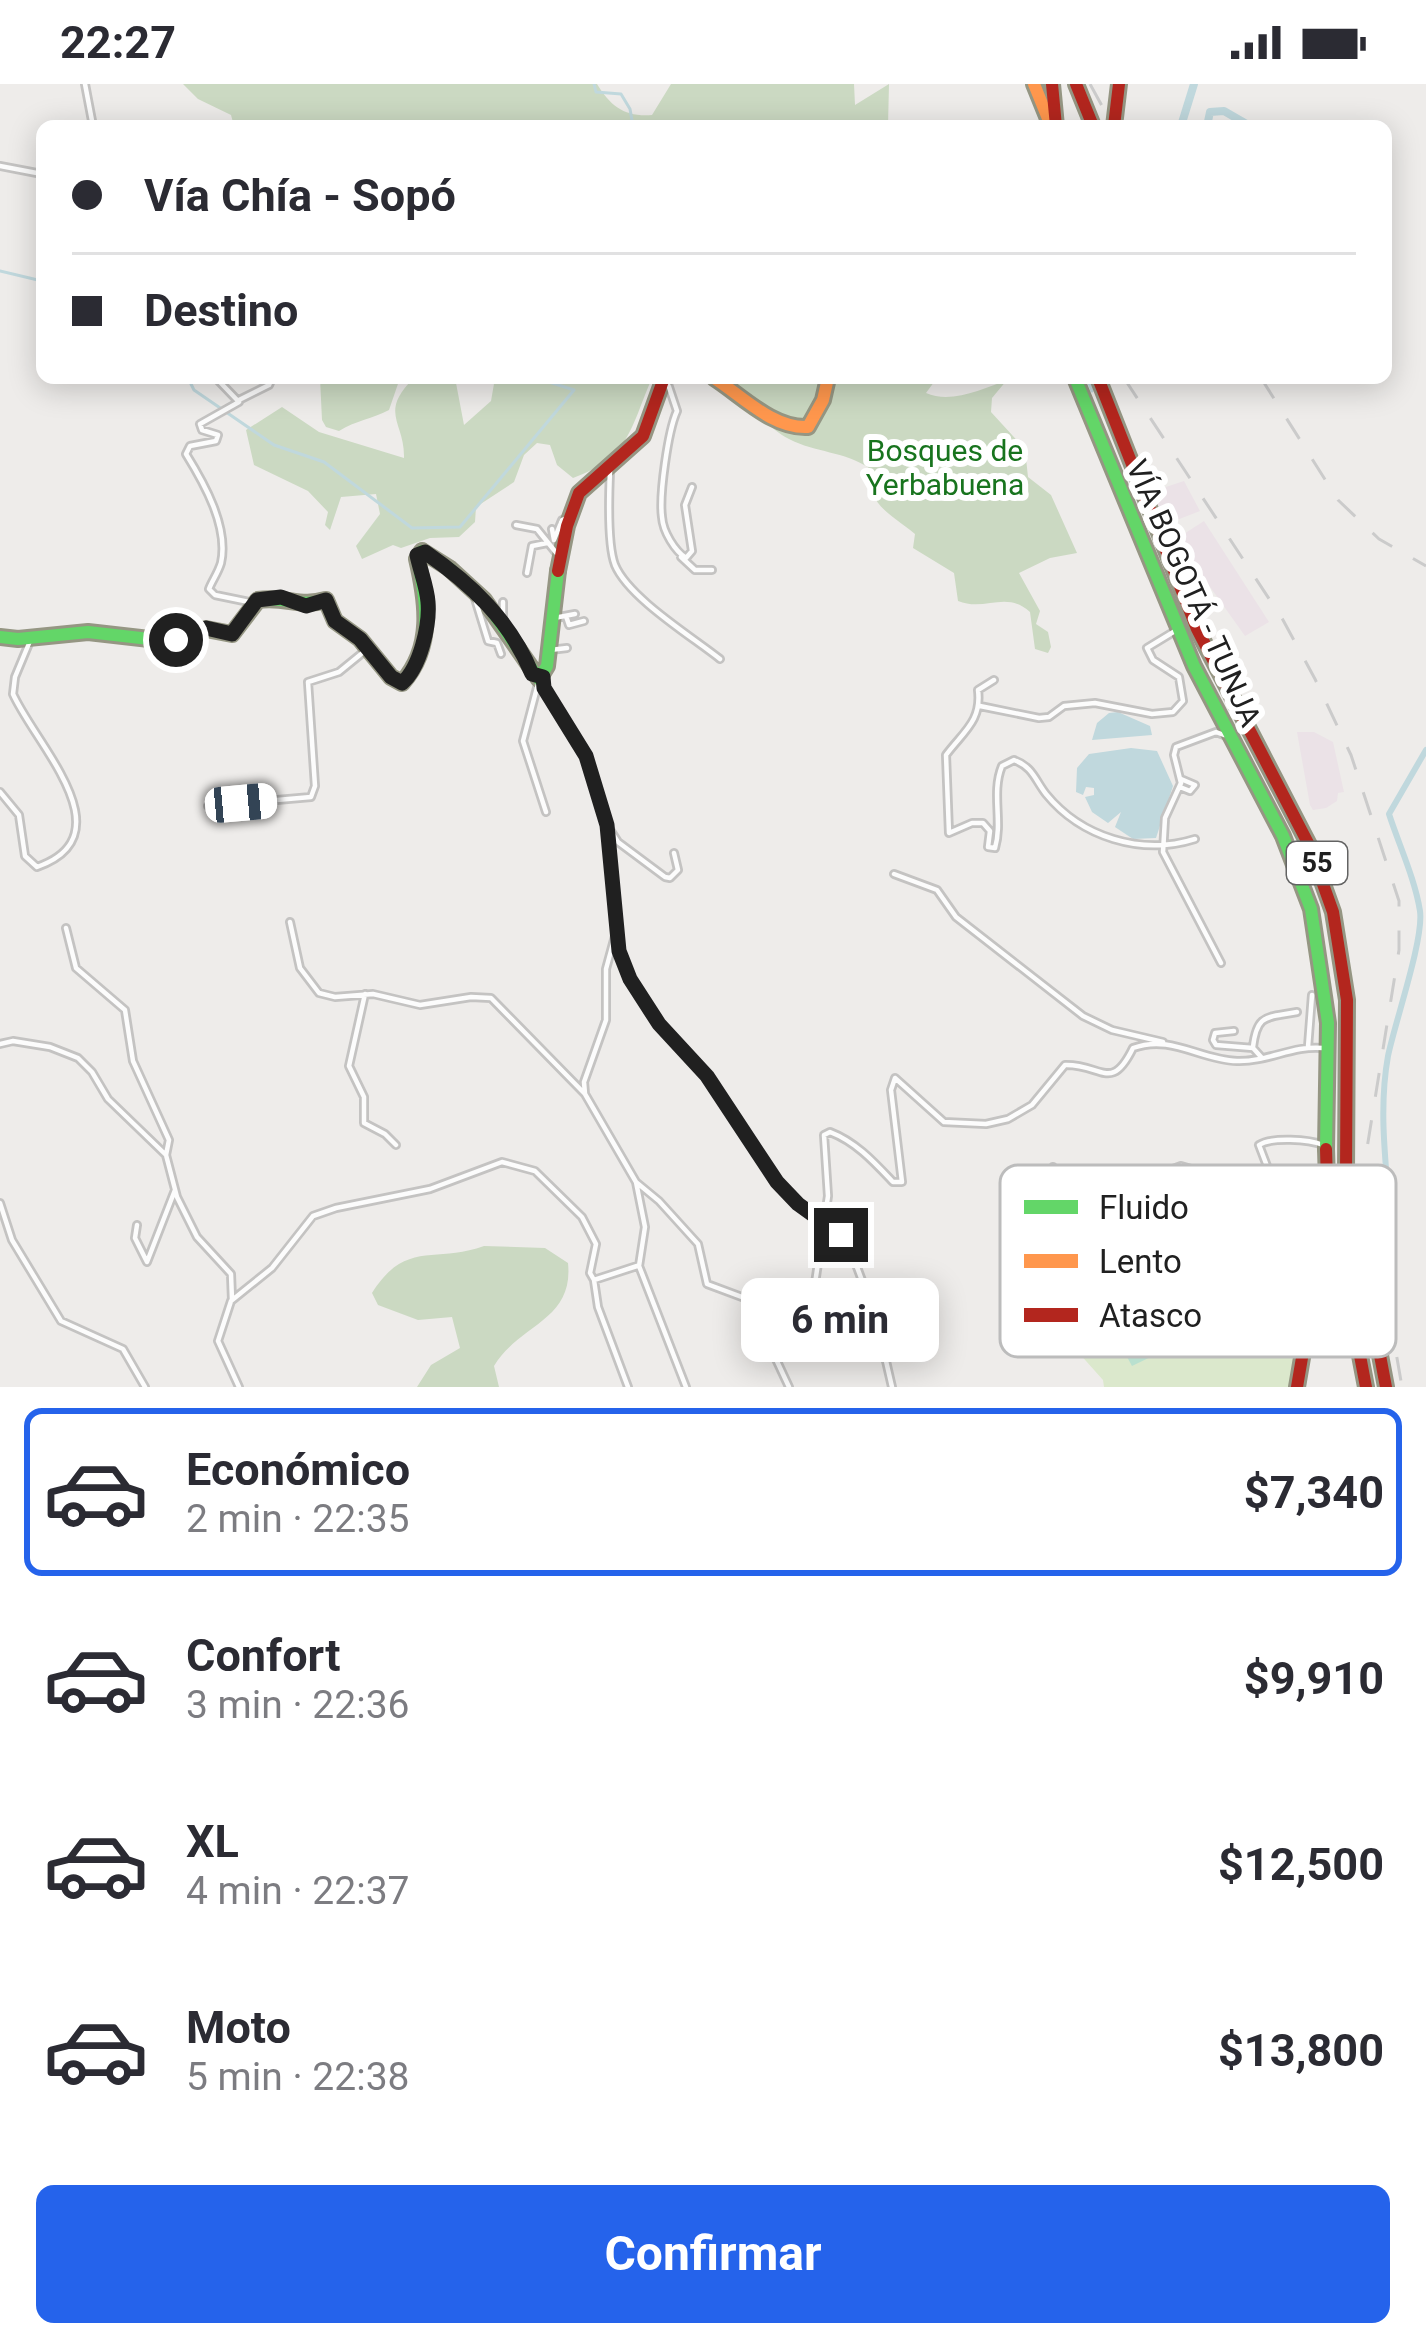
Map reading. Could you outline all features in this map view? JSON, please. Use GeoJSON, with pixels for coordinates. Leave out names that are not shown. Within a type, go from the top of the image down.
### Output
{"type":"FeatureCollection","features":[{"type":"Feature","properties":{"kind":"main road"},"geometry":{"type":"LineString","coordinates":[[1052,84],[1053,120]]}},
{"type":"Feature","properties":{"kind":"main road"},"geometry":{"type":"LineString","coordinates":[[1115,120],[1119,84]]}},
{"type":"Feature","properties":{"kind":"main road"},"geometry":{"type":"LineString","coordinates":[[1077,85],[1091,120]]}},
{"type":"Feature","properties":{"kind":"main road"},"geometry":{"type":"LineString","coordinates":[[1035,86],[1050,120]]}},
{"type":"Feature","properties":{"kind":"main road"},"geometry":{"type":"LineString","coordinates":[[0,637],[79,632],[167,641],[206,628],[232,634],[254,603],[267,597],[306,606],[326,600],[335,621],[402,683],[408,678],[427,620],[419,552],[429,554],[472,587],[503,622],[532,674],[541,678],[560,617],[569,517],[580,491],[634,447],[649,427],[663,384]]}},
{"type":"Feature","properties":{"kind":"main road"},"geometry":{"type":"LineString","coordinates":[[723,384],[779,423],[800,430],[808,427],[820,408],[826,384]]}},
{"type":"Feature","properties":{"kind":"main road","name":"VÍA BOGOTÁ - TUNJA"},"geometry":{"type":"LineString","coordinates":[[1077,384],[1218,725],[1230,737],[1283,836],[1306,893],[1324,976],[1328,1048],[1324,1125],[1318,1143],[1322,1165]]}},
{"type":"Feature","properties":{"kind":"main road","name":"VÍA BOGOTÁ - TUNJA"},"geometry":{"type":"LineString","coordinates":[[1100,384],[1197,629],[1309,845],[1334,912],[1347,1000],[1346,1165]]}},
{"type":"Feature","properties":{"kind":"main road"},"geometry":{"type":"LineString","coordinates":[[1298,1387],[1302,1357]]}},
{"type":"Feature","properties":{"kind":"main road","name":"VÍA BOGOTÁ - TUNJA"},"geometry":{"type":"LineString","coordinates":[[1360,1357],[1366,1387]]}},
{"type":"Feature","properties":{"kind":"main road","name":"VÍA BOGOTÁ - TUNJA"},"geometry":{"type":"LineString","coordinates":[[1380,1357],[1386,1387]]}},
{"type":"Feature","properties":{"kind":"street"},"geometry":{"type":"LineString","coordinates":[[85,84],[92,120]]}},
{"type":"Feature","properties":{"kind":"street"},"geometry":{"type":"LineString","coordinates":[[0,166],[36,172]]}},
{"type":"Feature","properties":{"kind":"street"},"geometry":{"type":"LineString","coordinates":[[222,384],[239,400]]}},
{"type":"Feature","properties":{"kind":"street"},"geometry":{"type":"LineString","coordinates":[[254,603],[209,590],[220,567],[221,537],[203,482],[186,454],[190,446],[216,441],[218,435],[202,430],[200,424],[269,384]]}},
{"type":"Feature","properties":{"kind":"street"},"geometry":{"type":"LineString","coordinates":[[667,384],[677,411],[667,435],[664,528],[695,570],[712,570]]}},
{"type":"Feature","properties":{"kind":"street"},"geometry":{"type":"LineString","coordinates":[[610,465],[612,546],[618,570],[649,607],[720,659]]}},
{"type":"Feature","properties":{"kind":"street"},"geometry":{"type":"LineString","coordinates":[[682,557],[692,551],[686,505],[692,487]]}},
{"type":"Feature","properties":{"kind":"street"},"geometry":{"type":"LineString","coordinates":[[552,529],[554,540],[562,520],[569,517]]}},
{"type":"Feature","properties":{"kind":"street"},"geometry":{"type":"LineString","coordinates":[[516,525],[537,529],[562,559]]}},
{"type":"Feature","properties":{"kind":"street"},"geometry":{"type":"LineString","coordinates":[[527,573],[532,546],[547,543]]}},
{"type":"Feature","properties":{"kind":"street"},"geometry":{"type":"LineString","coordinates":[[472,587],[488,641],[497,643],[501,654]]}},
{"type":"Feature","properties":{"kind":"street"},"geometry":{"type":"LineString","coordinates":[[503,602],[503,622]]}},
{"type":"Feature","properties":{"kind":"street"},"geometry":{"type":"LineString","coordinates":[[560,617],[575,614]]}},
{"type":"Feature","properties":{"kind":"street"},"geometry":{"type":"LineString","coordinates":[[560,617],[569,625],[584,621]]}},
{"type":"Feature","properties":{"kind":"street"},"geometry":{"type":"LineString","coordinates":[[980,706],[1039,718],[1064,706],[1095,703],[1152,714],[1173,712],[1183,700],[1179,677],[1154,661],[1147,648],[1178,630]]}},
{"type":"Feature","properties":{"kind":"street"},"geometry":{"type":"LineString","coordinates":[[0,792],[19,815],[25,856],[37,867],[51,861],[75,836],[79,822],[75,800],[14,694],[15,677],[32,638]]}},
{"type":"Feature","properties":{"kind":"street"},"geometry":{"type":"LineString","coordinates":[[550,650],[567,648]]}},
{"type":"Feature","properties":{"kind":"street"},"geometry":{"type":"LineString","coordinates":[[208,806],[310,796],[315,786],[308,682],[339,672],[368,649]]}},
{"type":"Feature","properties":{"kind":"street"},"geometry":{"type":"LineString","coordinates":[[541,678],[523,741],[546,812]]}},
{"type":"Feature","properties":{"kind":"street"},"geometry":{"type":"LineString","coordinates":[[541,678],[586,756],[607,825],[623,964],[643,1001],[707,1076],[777,1182],[835,1229],[855,1254],[892,1387]]}},
{"type":"Feature","properties":{"kind":"street"},"geometry":{"type":"LineString","coordinates":[[994,680],[978,690],[980,706],[971,728],[946,755],[949,833],[983,823],[990,831],[988,847],[995,848],[999,772],[1014,760],[1028,766],[1058,806],[1094,833],[1132,844],[1195,839]]}},
{"type":"Feature","properties":{"kind":"street"},"geometry":{"type":"LineString","coordinates":[[1218,725],[1176,747],[1180,783],[1165,818],[1161,844],[1221,963]]}},
{"type":"Feature","properties":{"kind":"street"},"geometry":{"type":"LineString","coordinates":[[607,825],[618,842],[665,877],[678,870],[674,854]]}},
{"type":"Feature","properties":{"kind":"street"},"geometry":{"type":"LineString","coordinates":[[894,874],[937,890],[956,917],[1083,1016],[1112,1030],[1230,1061],[1263,1059],[1308,1047],[1328,1048]]}},
{"type":"Feature","properties":{"kind":"street"},"geometry":{"type":"LineString","coordinates":[[290,922],[300,968],[313,988],[335,997],[364,994],[420,1005],[491,998],[585,1094],[636,1182],[644,1227],[639,1266],[686,1387]]}},
{"type":"Feature","properties":{"kind":"street"},"geometry":{"type":"LineString","coordinates":[[66,928],[76,968],[125,1010],[138,1075],[169,1140],[166,1155],[176,1189],[197,1237],[231,1274],[231,1301],[218,1341],[239,1387]]}},
{"type":"Feature","properties":{"kind":"street"},"geometry":{"type":"LineString","coordinates":[[585,1094],[584,1082],[606,1020],[607,969],[616,931]]}},
{"type":"Feature","properties":{"kind":"street"},"geometry":{"type":"LineString","coordinates":[[364,994],[350,1072],[364,1097],[364,1123],[396,1145]]}},
{"type":"Feature","properties":{"kind":"street"},"geometry":{"type":"LineString","coordinates":[[1308,1047],[1312,995]]}},
{"type":"Feature","properties":{"kind":"street"},"geometry":{"type":"LineString","coordinates":[[1253,1048],[1260,1020],[1297,1012]]}},
{"type":"Feature","properties":{"kind":"street"},"geometry":{"type":"LineString","coordinates":[[1234,1031],[1215,1033],[1213,1040],[1216,1045],[1253,1048],[1263,1059]]}},
{"type":"Feature","properties":{"kind":"street"},"geometry":{"type":"LineString","coordinates":[[636,1182],[698,1244],[707,1284],[786,1319],[806,1307],[814,1290],[830,1177],[823,1143],[826,1132],[855,1144],[893,1182],[902,1182],[891,1090],[895,1078],[944,1122],[986,1124],[1032,1106],[1065,1065],[1116,1073],[1124,1069],[1133,1048],[1169,1043]]}},
{"type":"Feature","properties":{"kind":"street"},"geometry":{"type":"LineString","coordinates":[[0,1044],[50,1046],[78,1058],[108,1100],[166,1155]]}},
{"type":"Feature","properties":{"kind":"street"},"geometry":{"type":"LineString","coordinates":[[1266,1165],[1260,1143],[1318,1143]]}},
{"type":"Feature","properties":{"kind":"street"},"geometry":{"type":"LineString","coordinates":[[231,1301],[272,1268],[313,1216],[430,1189],[502,1162],[535,1171],[582,1217],[596,1244],[590,1273],[598,1307],[628,1387]]}},
{"type":"Feature","properties":{"kind":"street"},"geometry":{"type":"LineString","coordinates":[[137,1225],[135,1238],[147,1262],[176,1189]]}},
{"type":"Feature","properties":{"kind":"street"},"geometry":{"type":"LineString","coordinates":[[642,1205],[655,1197]]}},
{"type":"Feature","properties":{"kind":"street"},"geometry":{"type":"LineString","coordinates":[[0,1203],[12,1240],[62,1321],[123,1349],[145,1387]]}},
{"type":"Feature","properties":{"kind":"street"},"geometry":{"type":"LineString","coordinates":[[594,1280],[639,1266]]}},
{"type":"Feature","properties":{"kind":"street"},"geometry":{"type":"LineString","coordinates":[[748,1299],[789,1387]]}},
{"type":"Feature","properties":{"kind":"shaded area"},"geometry":{"type":"Polygon","coordinates":[[[1184,481],[1200,511],[1164,525],[1151,492],[1184,481]]]}},
{"type":"Feature","properties":{"kind":"shaded area"},"geometry":{"type":"Polygon","coordinates":[[[1204,521],[1269,622],[1245,636],[1176,539],[1204,521]]]}},
{"type":"Feature","properties":{"kind":"shaded area"},"geometry":{"type":"Polygon","coordinates":[[[1297,732],[1314,732],[1333,742],[1344,792],[1326,808],[1313,810],[1310,805],[1297,732]]]}},
{"type":"Feature","properties":{"kind":"green space"},"geometry":{"type":"Polygon","coordinates":[[[183,84],[597,84],[620,109],[652,115],[671,84],[854,84],[855,105],[889,84],[888,120],[232,120],[183,84]]]}},
{"type":"Feature","properties":{"kind":"green space"},"geometry":{"type":"Polygon","coordinates":[[[320,384],[398,384],[389,410],[339,431],[326,427],[320,384]]]}},
{"type":"Feature","properties":{"kind":"green space"},"geometry":{"type":"Polygon","coordinates":[[[408,384],[456,384],[464,425],[491,401],[494,384],[650,384],[626,439],[592,470],[573,478],[557,465],[550,445],[537,443],[524,455],[514,482],[476,507],[475,522],[459,537],[430,538],[401,548],[393,545],[362,559],[356,546],[380,514],[376,494],[341,497],[330,530],[325,525],[328,512],[308,491],[254,465],[246,430],[282,407],[319,432],[404,458],[395,409],[408,384]]]}},
{"type":"Feature","properties":{"kind":"green space","name":"Bosques de Yerbabuena"},"geometry":{"type":"Polygon","coordinates":[[[725,384],[933,384],[926,393],[946,397],[1004,384],[992,398],[991,412],[1025,449],[1028,477],[1051,495],[1077,553],[1050,558],[1019,573],[1040,611],[1036,624],[1048,632],[1048,653],[1035,649],[1030,612],[1021,606],[958,601],[954,573],[913,548],[915,534],[876,500],[869,468],[789,439],[725,384]]]}},
{"type":"Feature","properties":{"kind":"green space"},"geometry":{"type":"Polygon","coordinates":[[[484,1246],[545,1248],[568,1263],[562,1298],[494,1366],[499,1387],[417,1387],[431,1365],[460,1348],[452,1317],[418,1320],[378,1305],[372,1293],[385,1276],[409,1259],[484,1246]]]}},
{"type":"Feature","properties":{"kind":"green space"},"geometry":{"type":"Polygon","coordinates":[[[1082,1357],[1294,1357],[1292,1387],[1104,1387],[1082,1357]]]}},
{"type":"Feature","properties":{"kind":"green space"},"geometry":{"type":"Polygon","coordinates":[[[1127,1357],[1151,1357],[1132,1366],[1127,1357]]]}},
{"type":"Feature","properties":{"kind":"water"},"geometry":{"type":"Polygon","coordinates":[[[1118,712],[1150,726],[1152,735],[1092,740],[1097,723],[1118,712]]]}},
{"type":"Feature","properties":{"kind":"water"},"geometry":{"type":"Polygon","coordinates":[[[1131,748],[1157,751],[1173,786],[1156,838],[1133,839],[1115,827],[1121,812],[1108,823],[1092,812],[1085,797],[1094,795],[1094,788],[1086,787],[1083,795],[1076,792],[1077,768],[1089,754],[1131,748]]]}},
{"type":"Feature","properties":{"kind":"waterway"},"geometry":{"type":"LineString","coordinates":[[594,84],[596,92],[621,94],[632,120]]}},
{"type":"Feature","properties":{"kind":"waterway"},"geometry":{"type":"LineString","coordinates":[[1183,120],[1194,84]]}},
{"type":"Feature","properties":{"kind":"waterway"},"geometry":{"type":"LineString","coordinates":[[1208,120],[1210,112],[1224,111],[1240,120]]}},
{"type":"Feature","properties":{"kind":"waterway"},"geometry":{"type":"LineString","coordinates":[[0,271],[36,280]]}},
{"type":"Feature","properties":{"kind":"waterway"},"geometry":{"type":"LineString","coordinates":[[191,384],[274,445],[324,462],[412,528],[460,527],[574,390],[555,384]]}},
{"type":"Feature","properties":{"kind":"waterway"},"geometry":{"type":"LineString","coordinates":[[1089,384],[1092,391]]}},
{"type":"Feature","properties":{"kind":"waterway"},"geometry":{"type":"LineString","coordinates":[[1386,1165],[1385,1075],[1420,924],[1414,887],[1389,814],[1426,750]]}},
{"type":"Feature","properties":{"kind":"railway"},"geometry":{"type":"LineString","coordinates":[[1090,84],[1110,120]]}},
{"type":"Feature","properties":{"kind":"railway"},"geometry":{"type":"LineString","coordinates":[[1128,384],[1283,620],[1315,679],[1351,755],[1399,901],[1399,950],[1364,1165]]}},
{"type":"Feature","properties":{"kind":"railway"},"geometry":{"type":"LineString","coordinates":[[1265,384],[1338,500],[1379,539],[1426,566]]}},
{"type":"Feature","properties":{"kind":"railway"},"geometry":{"type":"LineString","coordinates":[[1396,1352],[1402,1387]]}},
{"type":"Feature","properties":{"kind":"traffic: fast"},"geometry":{"type":"LineString","coordinates":[[1077,384],[1194,666],[1283,836],[1311,909],[1328,1023],[1326,1149]]}},
{"type":"Feature","properties":{"kind":"traffic: fast"},"geometry":{"type":"LineString","coordinates":[[0,637],[88,632],[167,641],[206,629],[232,634],[258,600],[326,600],[335,621],[360,639],[391,677],[402,683],[423,639],[425,608],[417,559],[422,551],[484,600],[539,679],[547,666],[558,571]]}},
{"type":"Feature","properties":{"kind":"traffic: slow"},"geometry":{"type":"LineString","coordinates":[[1034,84],[1049,120]]}},
{"type":"Feature","properties":{"kind":"traffic: slow"},"geometry":{"type":"LineString","coordinates":[[722,384],[770,417],[808,427],[827,384]]}},
{"type":"Feature","properties":{"kind":"traffic: jam"},"geometry":{"type":"LineString","coordinates":[[1052,84],[1055,120]]}},
{"type":"Feature","properties":{"kind":"traffic: jam"},"geometry":{"type":"LineString","coordinates":[[1076,84],[1091,120]]}},
{"type":"Feature","properties":{"kind":"traffic: jam"},"geometry":{"type":"LineString","coordinates":[[1115,120],[1119,84]]}},
{"type":"Feature","properties":{"kind":"traffic: jam"},"geometry":{"type":"LineString","coordinates":[[558,571],[579,493],[643,436],[662,384]]}},
{"type":"Feature","properties":{"kind":"traffic: jam"},"geometry":{"type":"LineString","coordinates":[[1100,384],[1197,629],[1309,845],[1333,912],[1347,1000],[1346,1165]]}},
{"type":"Feature","properties":{"kind":"traffic: jam"},"geometry":{"type":"LineString","coordinates":[[1326,1149],[1326,1165]]}},
{"type":"Feature","properties":{"kind":"traffic: jam"},"geometry":{"type":"LineString","coordinates":[[1297,1387],[1302,1357]]}},
{"type":"Feature","properties":{"kind":"traffic: jam"},"geometry":{"type":"LineString","coordinates":[[1360,1357],[1366,1387]]}},
{"type":"Feature","properties":{"kind":"traffic: jam"},"geometry":{"type":"LineString","coordinates":[[1380,1357],[1386,1387]]}},
{"type":"Feature","properties":{"kind":"route"},"geometry":{"type":"LineString","coordinates":[[176,640],[206,628],[232,634],[248,607],[267,597],[306,606],[326,600],[335,621],[360,639],[391,677],[402,683],[413,670],[427,620],[417,555],[425,552],[467,582],[503,622],[532,674],[543,677],[544,688],[586,756],[607,825],[619,951],[630,979],[659,1024],[707,1076],[777,1182],[841,1235]]}}]}
